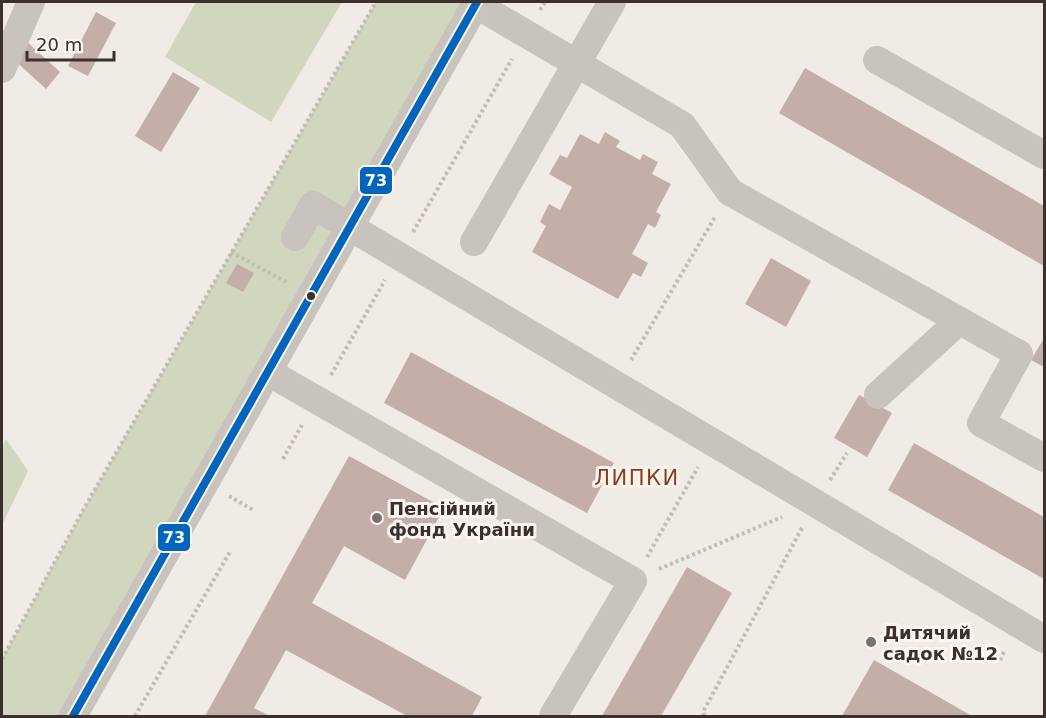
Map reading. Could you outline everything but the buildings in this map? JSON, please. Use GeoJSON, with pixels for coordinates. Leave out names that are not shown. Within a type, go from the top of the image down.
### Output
{"type":"FeatureCollection","features":[{"type":"Feature","properties":{"kind":"street"},"geometry":{"type":"LineString","coordinates":[[2,69],[32,2]]}},
{"type":"Feature","properties":{"kind":"street"},"geometry":{"type":"LineString","coordinates":[[474,242],[612,2]]}},
{"type":"Feature","properties":{"kind":"street"},"geometry":{"type":"LineString","coordinates":[[73,717],[476,3],[682,125],[730,192],[1019,354],[981,423],[1044,459]]}},
{"type":"Feature","properties":{"kind":"street"},"geometry":{"type":"LineString","coordinates":[[877,60],[1044,155]]}},
{"type":"Feature","properties":{"kind":"street"},"geometry":{"type":"LineString","coordinates":[[295,237],[313,205],[1044,639]]}},
{"type":"Feature","properties":{"kind":"street"},"geometry":{"type":"LineString","coordinates":[[878,395],[959,321]]}},
{"type":"Feature","properties":{"kind":"street"},"geometry":{"type":"LineString","coordinates":[[268,372],[633,581],[553,717]]}},
{"type":"Feature","properties":{"kind":"path"},"geometry":{"type":"LineString","coordinates":[[2,659],[92,495],[376,2]]}},
{"type":"Feature","properties":{"kind":"path"},"geometry":{"type":"LineString","coordinates":[[617,384],[730,192]]}},
{"type":"Feature","properties":{"kind":"path"},"geometry":{"type":"LineString","coordinates":[[231,252],[310,296]]}},
{"type":"Feature","properties":{"kind":"path"},"geometry":{"type":"LineString","coordinates":[[633,581],[713,441]]}},
{"type":"Feature","properties":{"kind":"path"},"geometry":{"type":"LineString","coordinates":[[633,581],[816,502]]}},
{"type":"Feature","properties":{"kind":"path"},"geometry":{"type":"LineString","coordinates":[[704,717],[703,712],[816,502]]}},
{"type":"Feature","properties":{"kind":"path"},"geometry":{"type":"LineString","coordinates":[[135,717],[231,550]]}},
{"type":"Feature","properties":{"kind":"green space"},"geometry":{"type":"Polygon","coordinates":[[[196,2],[342,2],[271,122],[165,57],[196,2]]]}},
{"type":"Feature","properties":{"kind":"green space"},"geometry":{"type":"Polygon","coordinates":[[[376,2],[477,2],[73,716],[2,716],[2,659],[86,505],[376,2]]]}},
{"type":"Feature","properties":{"kind":"green space"},"geometry":{"type":"Polygon","coordinates":[[[6,439],[28,471],[2,525],[2,447],[6,439]]]}},
{"type":"Feature","properties":{"kind":"transit line","name":"73"},"geometry":{"type":"LineString","coordinates":[[73,716],[477,2]]}},
{"type":"Feature","properties":{"kind":"place","name":"Пенсійний фонд України"},"geometry":{"type":"Point","coordinates":[377,518]}},
{"type":"Feature","properties":{"kind":"place","name":"Дитячий садок №12"},"geometry":{"type":"Point","coordinates":[871,642]}},
{"type":"Feature","properties":{"kind":"district","name":"ЛИПКИ"},"geometry":{"type":"Point","coordinates":[637,478]}}]}
